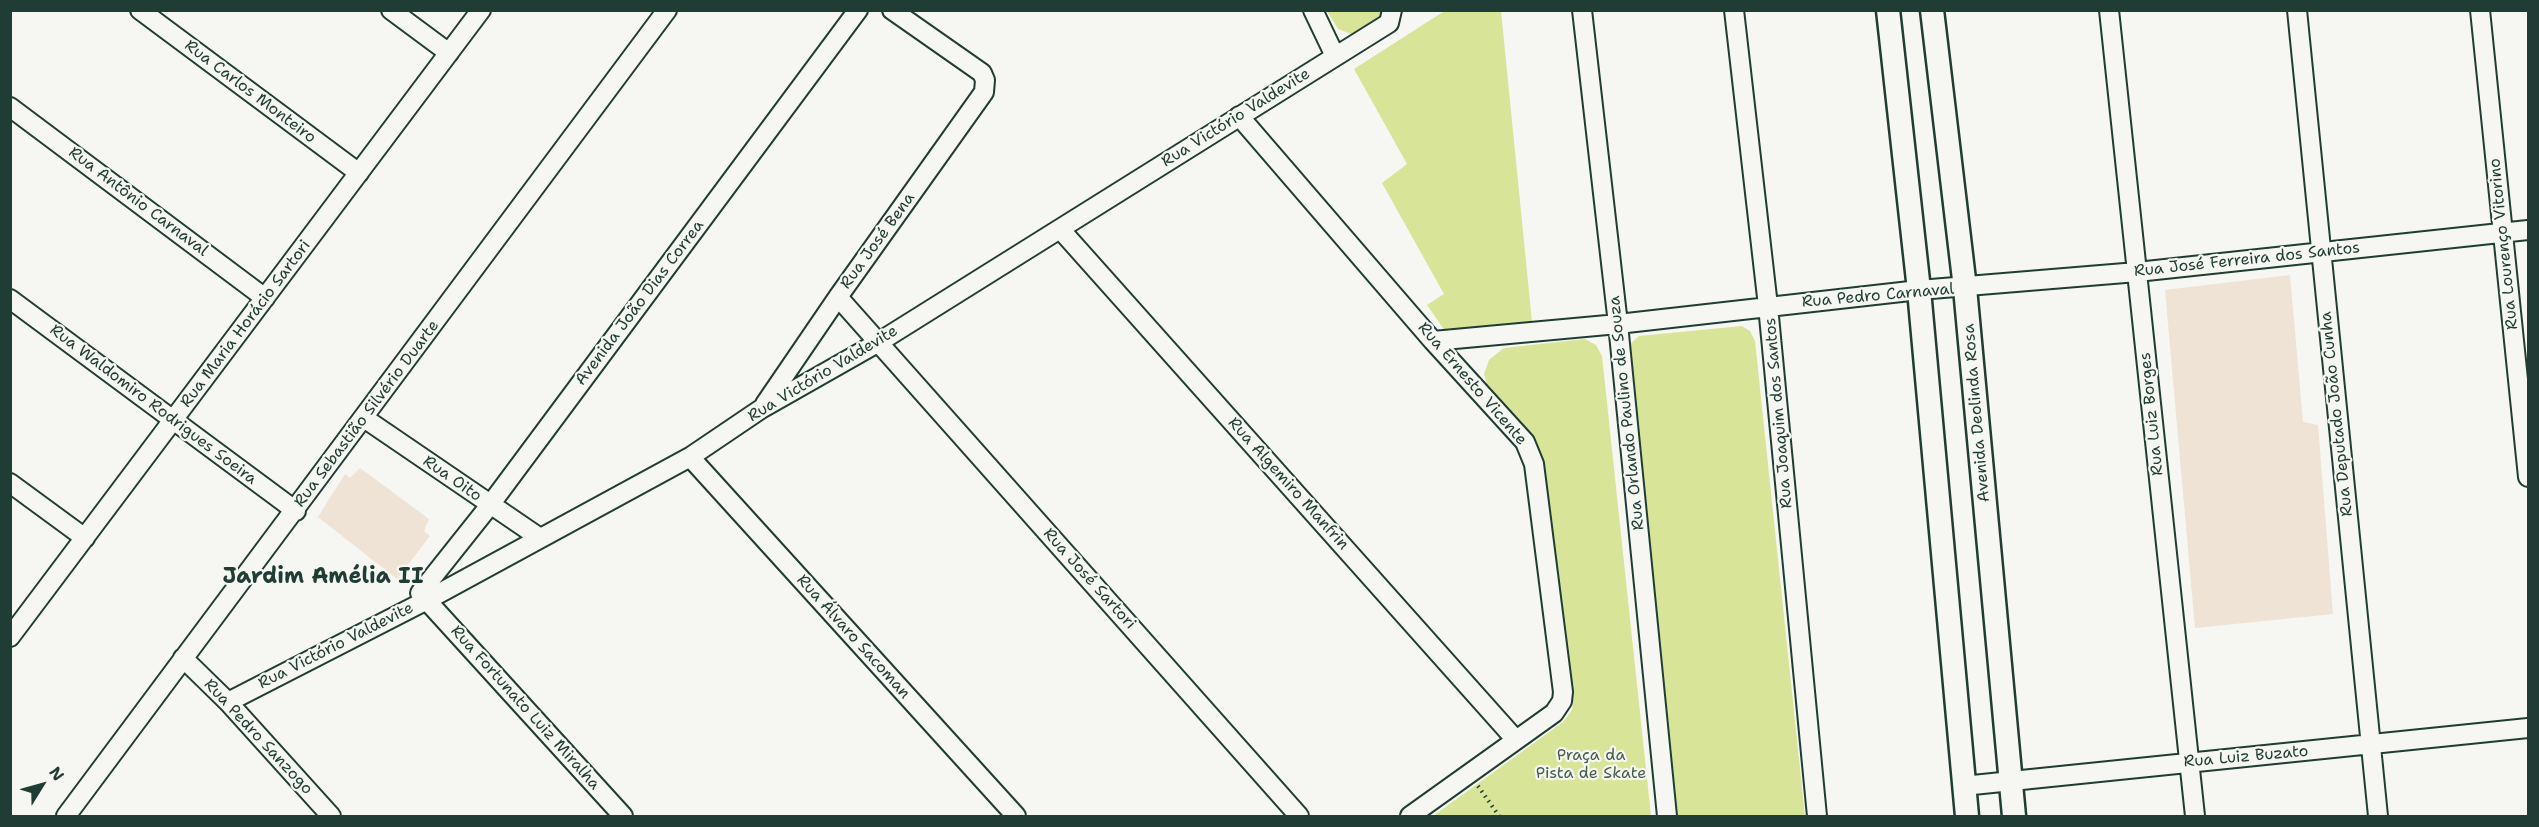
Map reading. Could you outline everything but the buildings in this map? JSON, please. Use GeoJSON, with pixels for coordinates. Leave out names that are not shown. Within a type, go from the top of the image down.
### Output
{"type":"FeatureCollection","features":[{"type":"Feature","properties":{"kind":"street","name":"Rua Carlos Monteiro"},"geometry":{"type":"LineString","coordinates":[[140,10],[359,173]]}},
{"type":"Feature","properties":{"kind":"street"},"geometry":{"type":"LineString","coordinates":[[391,10],[449,53]]}},
{"type":"Feature","properties":{"kind":"street","name":"Rua Maria Horácio Sartori"},"geometry":{"type":"LineString","coordinates":[[10,637],[481,10]]}},
{"type":"Feature","properties":{"kind":"street","name":"Rua Sebastião Silvério Duarte"},"geometry":{"type":"LineString","coordinates":[[66,816],[296,511],[667,10]]}},
{"type":"Feature","properties":{"kind":"street","name":"Avenida João Dias Correa"},"geometry":{"type":"LineString","coordinates":[[423,596],[858,10]]}},
{"type":"Feature","properties":{"kind":"street","name":"Rua José Bena"},"geometry":{"type":"LineString","coordinates":[[761,409],[984,92],[985,80],[982,73],[891,10]]}},
{"type":"Feature","properties":{"kind":"street"},"geometry":{"type":"LineString","coordinates":[[1313,10],[1335,56]]}},
{"type":"Feature","properties":{"kind":"street","name":"Rua Victório Valdevite"},"geometry":{"type":"LineString","coordinates":[[228,702],[423,596],[540,538],[690,457],[761,409],[879,342],[1389,23],[1392,10]]}},
{"type":"Feature","properties":{"kind":"street","name":"Rua Orlando Paulino de Souza"},"geometry":{"type":"LineString","coordinates":[[1582,10],[1618,324],[1666,816]]}},
{"type":"Feature","properties":{"kind":"street","name":"Rua Joaquim dos Santos"},"geometry":{"type":"LineString","coordinates":[[1734,10],[1768,306],[1817,816]]}},
{"type":"Feature","properties":{"kind":"street"},"geometry":{"type":"LineString","coordinates":[[1888,10],[1919,290],[1967,816]]}},
{"type":"Feature","properties":{"kind":"street","name":"Avenida Deolinda Rosa"},"geometry":{"type":"LineString","coordinates":[[1932,10],[1965,288],[2014,816]]}},
{"type":"Feature","properties":{"kind":"street","name":"Rua Luiz Borges"},"geometry":{"type":"LineString","coordinates":[[2109,10],[2195,816]]}},
{"type":"Feature","properties":{"kind":"street","name":"Rua Deputado João Cunha"},"geometry":{"type":"LineString","coordinates":[[2297,10],[2378,816]]}},
{"type":"Feature","properties":{"kind":"street","name":"Rua Lourenço Vitorino"},"geometry":{"type":"LineString","coordinates":[[2480,10],[2529,477]]}},
{"type":"Feature","properties":{"kind":"street","name":"Rua Antônio Carnaval"},"geometry":{"type":"LineString","coordinates":[[10,107],[265,298]]}},
{"type":"Feature","properties":{"kind":"street","name":"Rua Ernesto Vicente"},"geometry":{"type":"LineString","coordinates":[[1239,116],[1433,341],[1525,442],[1532,458],[1563,692],[1562,701],[1554,713],[1516,740]]}},
{"type":"Feature","properties":{"kind":"street","name":"Rua Algemiro Manfrin"},"geometry":{"type":"LineString","coordinates":[[1060,229],[1516,740]]}},
{"type":"Feature","properties":{"kind":"street","name":"Rua José Ferreira dos Santos"},"geometry":{"type":"LineString","coordinates":[[1965,288],[2529,230]]}},
{"type":"Feature","properties":{"kind":"street","name":"Rua Pedro Carnaval"},"geometry":{"type":"LineString","coordinates":[[1433,341],[1618,324],[1919,290],[1965,288]]}},
{"type":"Feature","properties":{"kind":"street","name":"Rua José Sartori"},"geometry":{"type":"LineString","coordinates":[[838,297],[1299,816]]}},
{"type":"Feature","properties":{"kind":"street","name":"Rua Waldomiro Rodrigues Soeira"},"geometry":{"type":"LineString","coordinates":[[10,299],[296,511]]}},
{"type":"Feature","properties":{"kind":"street","name":"Rua Oito"},"geometry":{"type":"LineString","coordinates":[[364,418],[540,538]]}},
{"type":"Feature","properties":{"kind":"street","name":"Rua Álvaro Sacoman"},"geometry":{"type":"LineString","coordinates":[[690,457],[1016,816]]}},
{"type":"Feature","properties":{"kind":"street"},"geometry":{"type":"LineString","coordinates":[[10,483],[85,538]]}},
{"type":"Feature","properties":{"kind":"street","name":"Rua Fortunato Luiz Miralha"},"geometry":{"type":"LineString","coordinates":[[423,596],[623,816]]}},
{"type":"Feature","properties":{"kind":"street","name":"Rua Pedro Sanzogo"},"geometry":{"type":"LineString","coordinates":[[183,658],[228,702],[328,815]]}},
{"type":"Feature","properties":{"kind":"street","name":"Rua Luiz Buzato"},"geometry":{"type":"LineString","coordinates":[[1963,786],[2529,728]]}},
{"type":"Feature","properties":{"kind":"street"},"geometry":{"type":"LineString","coordinates":[[1410,816],[1516,740]]}},
{"type":"Feature","properties":{"kind":"path"},"geometry":{"type":"LineString","coordinates":[[1470,773],[1499,816]]}},
{"type":"Feature","properties":{"kind":"shaded area"},"geometry":{"type":"Polygon","coordinates":[[[2290,275],[2303,422],[2318,425],[2333,614],[2195,628],[2165,290],[2290,275]]]}},
{"type":"Feature","properties":{"kind":"shaded area"},"geometry":{"type":"Polygon","coordinates":[[[360,468],[429,519],[424,531],[430,536],[397,579],[318,517],[345,474],[350,478],[360,468]]]}},
{"type":"Feature","properties":{"kind":"green space"},"geometry":{"type":"Polygon","coordinates":[[[1446,10],[1501,11],[1532,322],[1445,331],[1427,305],[1444,294],[1382,183],[1407,164],[1354,69],[1446,10]]]}},
{"type":"Feature","properties":{"kind":"green space"},"geometry":{"type":"Polygon","coordinates":[[[1327,11],[1381,11],[1379,20],[1354,35],[1338,29],[1327,11]]]}},
{"type":"Feature","properties":{"kind":"green space"},"geometry":{"type":"Polygon","coordinates":[[[1742,326],[1750,331],[1755,341],[1805,816],[1674,816],[1626,348],[1639,336],[1742,326]]]}},
{"type":"Feature","properties":{"kind":"green space","name":"Praça da Pista de Skate"},"geometry":{"type":"Polygon","coordinates":[[[1585,339],[1596,345],[1602,356],[1651,816],[1433,816],[1563,722],[1572,710],[1573,699],[1537,447],[1489,393],[1484,374],[1489,360],[1504,348],[1585,339]]]}},
{"type":"Feature","properties":{"kind":"district","name":"Jardim Amélia II"},"geometry":{"type":"Point","coordinates":[323,577]}}]}
